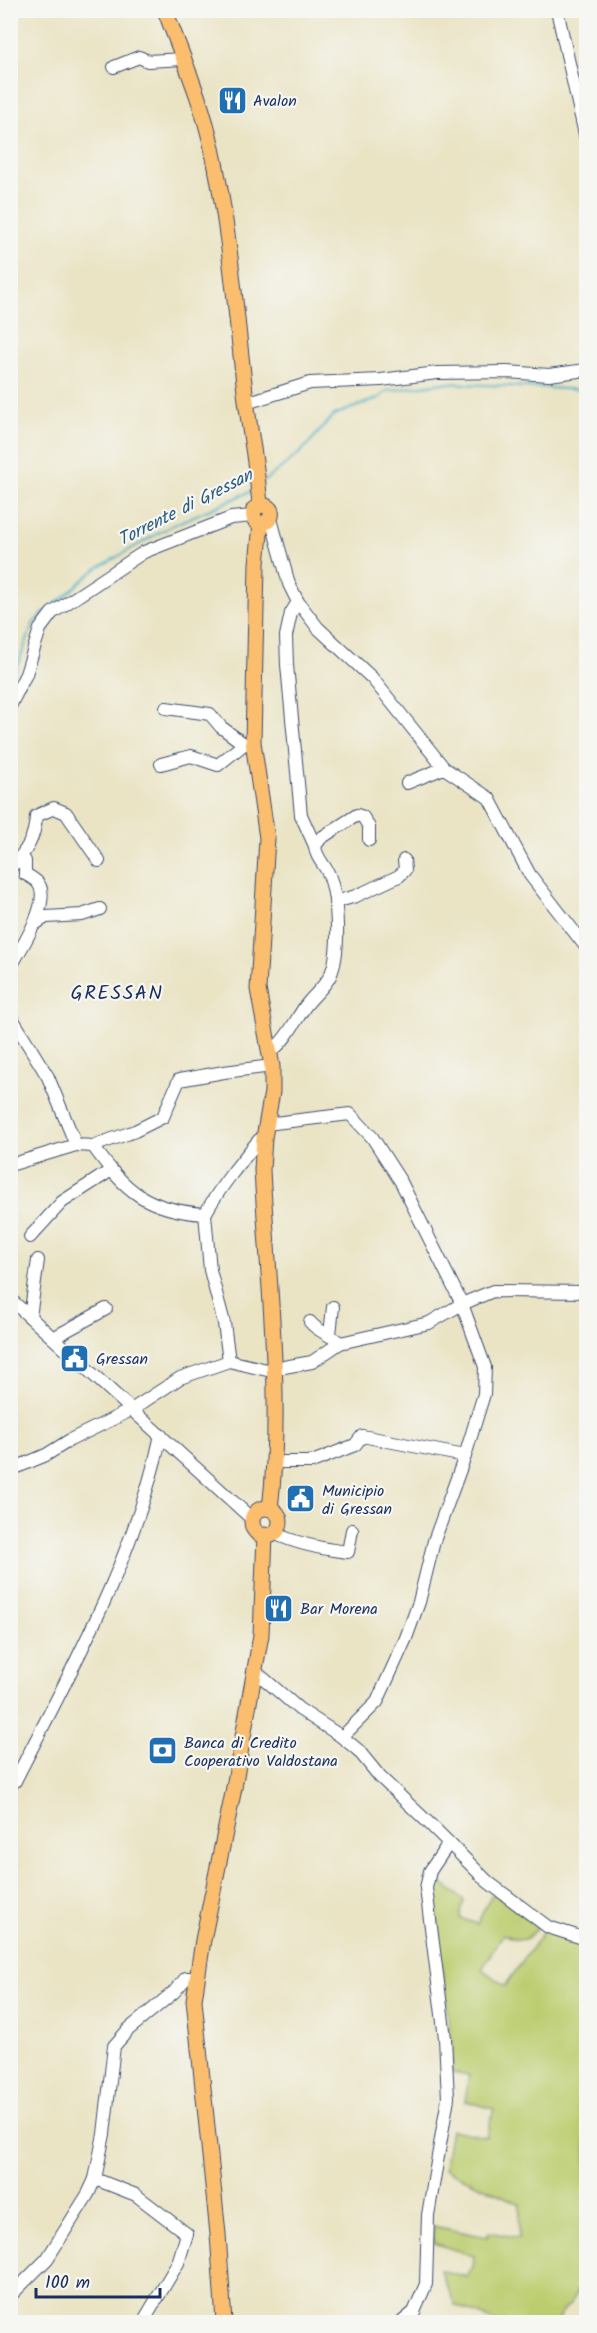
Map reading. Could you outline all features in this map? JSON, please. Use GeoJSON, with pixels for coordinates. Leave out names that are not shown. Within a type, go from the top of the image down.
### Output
{"type":"FeatureCollection","features":[{"type":"Feature","properties":{"kind":"main road"},"geometry":{"type":"LineString","coordinates":[[165,10],[197,96],[212,147],[231,248],[246,403],[261,516],[248,743],[267,838],[258,989],[271,1059],[272,1092],[265,1131],[262,1170],[276,1462],[270,1509]]}},
{"type":"Feature","properties":{"kind":"main road"},"geometry":{"type":"LineString","coordinates":[[270,1509],[259,1510],[252,1519],[254,1530],[270,1534]]}},
{"type":"Feature","properties":{"kind":"main road"},"geometry":{"type":"LineString","coordinates":[[224,2322],[218,2234],[194,2000],[196,1978],[234,1793],[261,1635],[270,1534],[278,1527],[279,1518],[270,1509]]}},
{"type":"Feature","properties":{"kind":"street"},"geometry":{"type":"LineString","coordinates":[[557,10],[586,139]]}},
{"type":"Feature","properties":{"kind":"street"},"geometry":{"type":"LineString","coordinates":[[114,67],[139,57],[148,61],[183,59]]}},
{"type":"Feature","properties":{"kind":"street"},"geometry":{"type":"LineString","coordinates":[[246,403],[310,383],[381,380],[437,373],[507,372],[549,375],[586,370]]}},
{"type":"Feature","properties":{"kind":"street"},"geometry":{"type":"LineString","coordinates":[[10,706],[26,674],[40,629],[52,613],[144,552],[231,518],[261,516],[298,602],[318,628],[372,678],[444,768],[489,798],[530,875],[586,948]]}},
{"type":"Feature","properties":{"kind":"street"},"geometry":{"type":"LineString","coordinates":[[10,1165],[76,1145],[93,1146],[135,1131],[163,1117],[179,1080],[271,1059],[304,1008],[329,978],[336,961],[335,902],[329,873],[316,856],[315,846],[301,815],[288,686],[286,636],[291,613],[298,602]]}},
{"type":"Feature","properties":{"kind":"street"},"geometry":{"type":"LineString","coordinates":[[162,764],[191,756],[218,765],[248,743],[221,727],[210,714],[166,708]]}},
{"type":"Feature","properties":{"kind":"street"},"geometry":{"type":"LineString","coordinates":[[407,783],[444,768]]}},
{"type":"Feature","properties":{"kind":"street"},"geometry":{"type":"LineString","coordinates":[[10,868],[22,856],[35,835],[36,816],[54,808],[66,813],[99,861]]}},
{"type":"Feature","properties":{"kind":"street"},"geometry":{"type":"LineString","coordinates":[[315,846],[321,838],[357,815],[363,817],[369,827],[369,840]]}},
{"type":"Feature","properties":{"kind":"street"},"geometry":{"type":"LineString","coordinates":[[10,968],[35,924],[42,895],[38,883],[25,874],[25,861],[22,856]]}},
{"type":"Feature","properties":{"kind":"street"},"geometry":{"type":"LineString","coordinates":[[335,902],[356,896],[399,876],[405,870],[404,860]]}},
{"type":"Feature","properties":{"kind":"street"},"geometry":{"type":"LineString","coordinates":[[35,924],[46,917],[82,915],[100,909]]}},
{"type":"Feature","properties":{"kind":"street"},"geometry":{"type":"LineString","coordinates":[[10,1015],[48,1077],[76,1145]]}},
{"type":"Feature","properties":{"kind":"street"},"geometry":{"type":"LineString","coordinates":[[229,1361],[224,1323],[210,1270],[205,1214],[219,1188],[265,1131],[350,1114],[372,1137],[401,1182],[462,1304],[485,1367],[484,1394],[465,1456],[434,1541],[419,1602],[406,1638],[377,1702],[342,1737]]}},
{"type":"Feature","properties":{"kind":"street"},"geometry":{"type":"LineString","coordinates":[[93,1146],[110,1171],[151,1204],[182,1213],[205,1214]]}},
{"type":"Feature","properties":{"kind":"street"},"geometry":{"type":"LineString","coordinates":[[30,1238],[62,1202],[110,1171]]}},
{"type":"Feature","properties":{"kind":"street"},"geometry":{"type":"LineString","coordinates":[[30,1317],[38,1260]]}},
{"type":"Feature","properties":{"kind":"street"},"geometry":{"type":"LineString","coordinates":[[10,1470],[19,1469],[70,1440],[132,1410],[180,1378],[229,1361],[267,1370],[312,1362],[340,1343],[429,1323],[462,1304],[494,1291],[586,1293]]}},
{"type":"Feature","properties":{"kind":"street"},"geometry":{"type":"LineString","coordinates":[[10,1299],[252,1519]]}},
{"type":"Feature","properties":{"kind":"street"},"geometry":{"type":"LineString","coordinates":[[330,1334],[333,1307]]}},
{"type":"Feature","properties":{"kind":"street"},"geometry":{"type":"LineString","coordinates":[[52,1338],[106,1309]]}},
{"type":"Feature","properties":{"kind":"street"},"geometry":{"type":"LineString","coordinates":[[310,1322],[316,1330],[330,1334],[340,1343]]}},
{"type":"Feature","properties":{"kind":"street"},"geometry":{"type":"LineString","coordinates":[[10,1786],[15,1781],[58,1697],[131,1540],[143,1506],[161,1435]]}},
{"type":"Feature","properties":{"kind":"street"},"geometry":{"type":"LineString","coordinates":[[276,1462],[312,1462],[355,1445],[362,1436],[465,1456]]}},
{"type":"Feature","properties":{"kind":"street"},"geometry":{"type":"LineString","coordinates":[[270,1534],[323,1549],[348,1552],[352,1530]]}},
{"type":"Feature","properties":{"kind":"street"},"geometry":{"type":"LineString","coordinates":[[255,1671],[299,1709],[358,1750],[380,1778],[488,1882],[548,1927],[586,1939]]}},
{"type":"Feature","properties":{"kind":"street"},"geometry":{"type":"LineString","coordinates":[[402,2322],[414,2313],[426,2284],[428,2215],[448,2098],[445,2038],[426,1888],[430,1871],[449,1843]]}},
{"type":"Feature","properties":{"kind":"street"},"geometry":{"type":"LineString","coordinates":[[10,2296],[47,2259],[95,2179],[104,2134],[114,2046],[129,2029],[174,1992],[186,1978],[196,1978]]}},
{"type":"Feature","properties":{"kind":"street"},"geometry":{"type":"LineString","coordinates":[[95,2179],[136,2195],[187,2234],[178,2263],[146,2317]]}},
{"type":"Feature","properties":{"kind":"green space"},"geometry":{"type":"Polygon","coordinates":[[[438,1871],[444,1874],[440,1882],[464,1900],[460,1918],[477,1924],[493,1892],[538,1927],[530,1936],[522,1940],[503,1934],[482,1969],[505,1986],[545,1929],[586,1944],[586,2274],[558,2322],[496,2322],[455,2305],[440,2270],[467,2277],[473,2266],[474,2256],[433,2243],[433,2226],[487,2237],[489,2232],[519,2238],[520,2204],[444,2169],[451,2130],[486,2137],[494,2109],[465,2101],[469,2075],[452,2072],[452,2050],[432,1884],[438,1871]]]}},
{"type":"Feature","properties":{"kind":"waterway","name":"Torrente di Gressan"},"geometry":{"type":"LineString","coordinates":[[263,482],[300,453],[334,415],[379,398],[387,391],[443,383],[586,390]]}},
{"type":"Feature","properties":{"kind":"waterway","name":"Torrente di Gressan"},"geometry":{"type":"LineString","coordinates":[[53,606],[96,569],[173,525],[252,491]]}},
{"type":"Feature","properties":{"kind":"waterway","name":"Torrente di Gressan"},"geometry":{"type":"LineString","coordinates":[[10,685],[34,622],[46,611]]}},
{"type":"Feature","properties":{"kind":"place","name":"Avalon"},"geometry":{"type":"Point","coordinates":[232,100]}},
{"type":"Feature","properties":{"kind":"place","name":"Gressan"},"geometry":{"type":"Point","coordinates":[75,1358]}},
{"type":"Feature","properties":{"kind":"place","name":"Municipio di Gressan"},"geometry":{"type":"Point","coordinates":[301,1499]}},
{"type":"Feature","properties":{"kind":"place","name":"Bar Morena"},"geometry":{"type":"Point","coordinates":[279,1608]}},
{"type":"Feature","properties":{"kind":"place","name":"Banca di Credito Cooperativo Valdostana"},"geometry":{"type":"Point","coordinates":[163,1751]}},
{"type":"Feature","properties":{"kind":"district","name":"GRESSAN"},"geometry":{"type":"Point","coordinates":[117,992]}}]}
